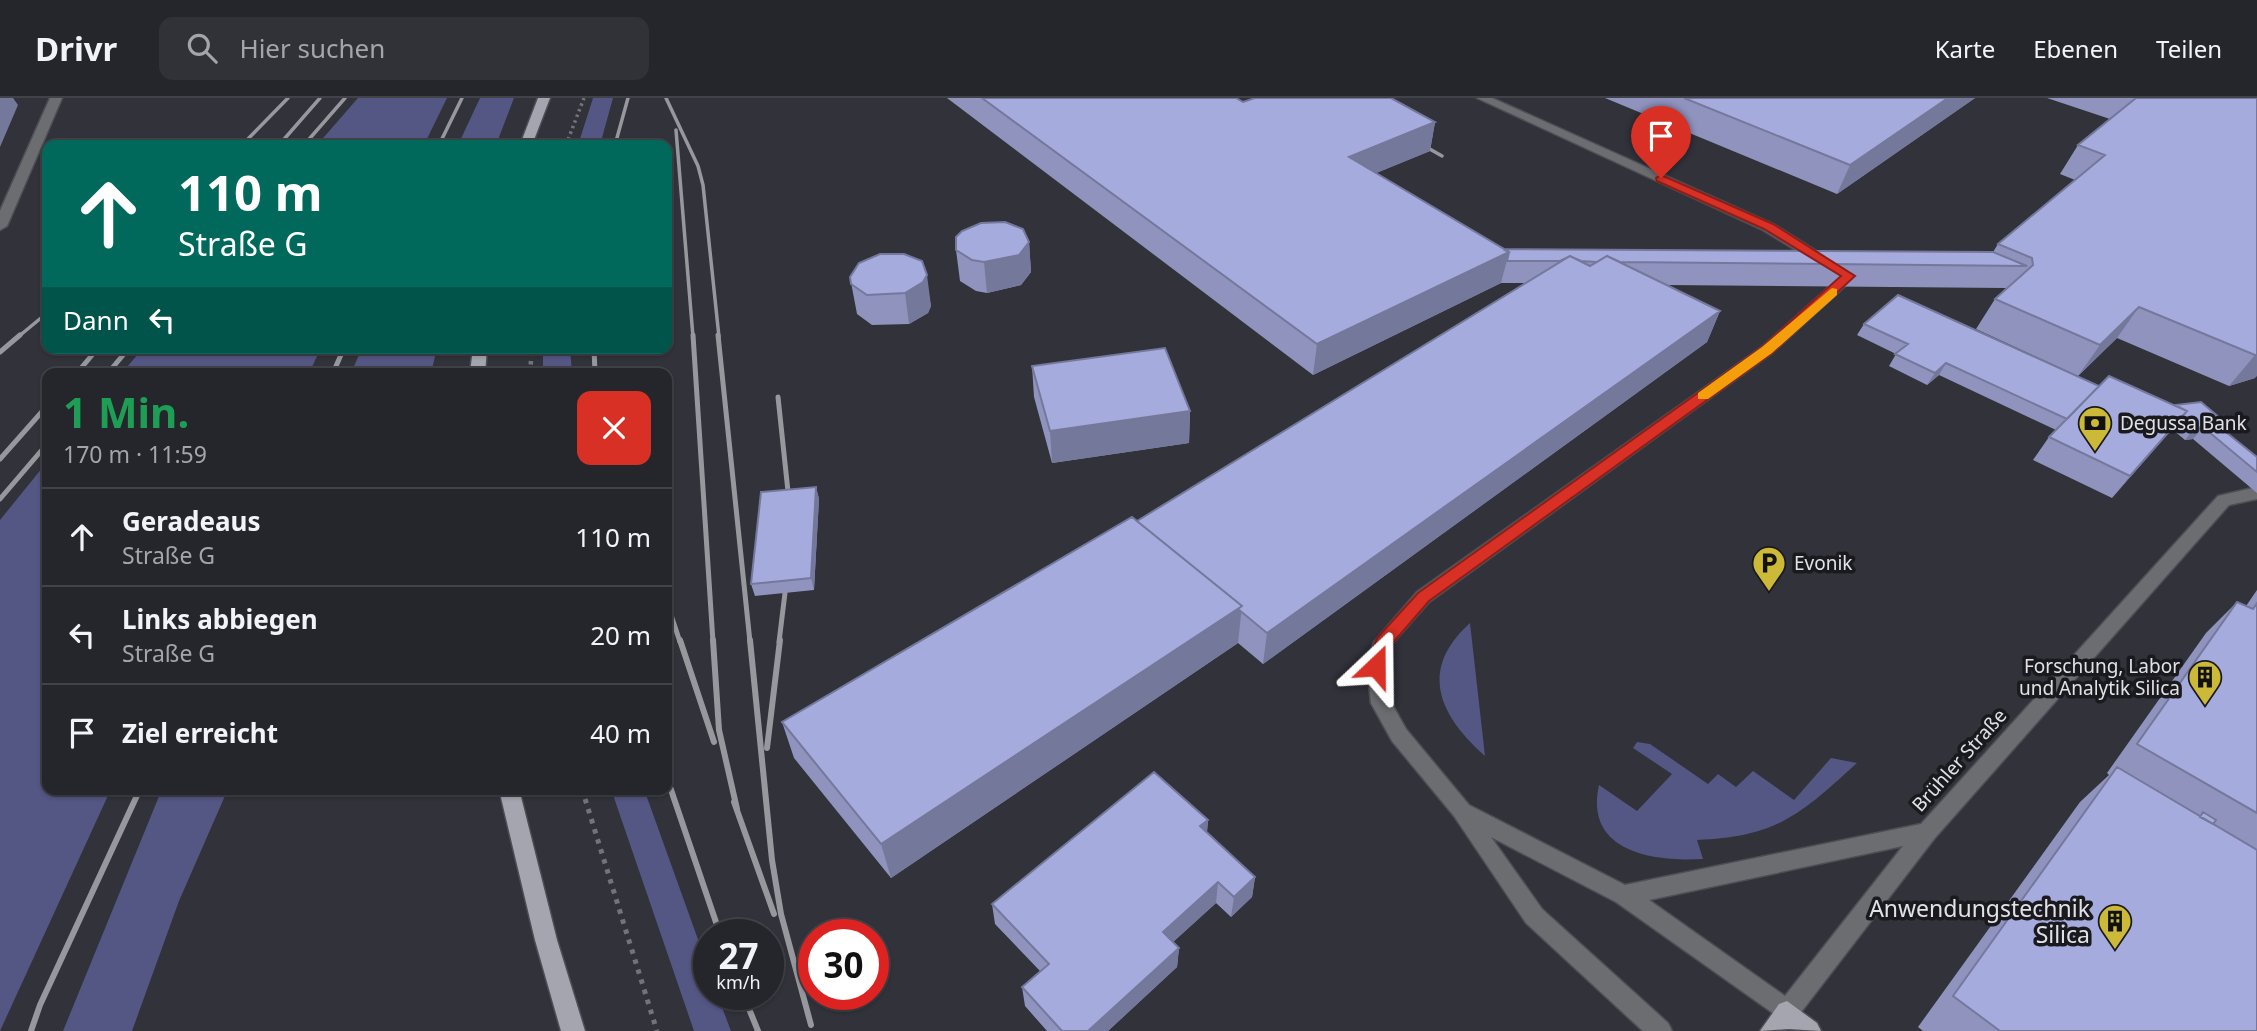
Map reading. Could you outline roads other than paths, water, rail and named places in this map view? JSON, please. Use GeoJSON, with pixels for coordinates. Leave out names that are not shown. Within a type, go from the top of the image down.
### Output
{"type":"FeatureCollection","features":[{"type":"Feature","properties":{"kind":"main road"},"geometry":{"type":"LineString","coordinates":[[528,140],[544,98]]}},
{"type":"Feature","properties":{"kind":"main road"},"geometry":{"type":"LineString","coordinates":[[510,795],[546,940],[573,1031]]}},
{"type":"Feature","properties":{"kind":"main road"},"geometry":{"type":"LineString","coordinates":[[1787,1012],[1809,1031]]}},
{"type":"Feature","properties":{"kind":"main road","name":"Brühler Straße"},"geometry":{"type":"LineString","coordinates":[[1772,1031],[1787,1012]]}},
{"type":"Feature","properties":{"kind":"street"},"geometry":{"type":"LineString","coordinates":[[0,226],[56,98]]}},
{"type":"Feature","properties":{"kind":"street"},"geometry":{"type":"LineString","coordinates":[[1483,98],[1768,227],[1849,276],[1808,316],[1767,350],[1423,597],[1383,642],[1376,666],[1378,698],[1399,735],[1461,810],[1534,915],[1660,1031]]}},
{"type":"Feature","properties":{"kind":"street","name":"Brühler Straße"},"geometry":{"type":"LineString","coordinates":[[1787,1012],[1927,832],[2224,500],[2257,493]]}},
{"type":"Feature","properties":{"kind":"street"},"geometry":{"type":"LineString","coordinates":[[1461,810],[1625,895],[1787,1012]]}},
{"type":"Feature","properties":{"kind":"street"},"geometry":{"type":"LineString","coordinates":[[1625,895],[1927,832]]}},
{"type":"Feature","properties":{"kind":"railway"},"geometry":{"type":"LineString","coordinates":[[247,140],[288,98]]}},
{"type":"Feature","properties":{"kind":"railway"},"geometry":{"type":"LineString","coordinates":[[283,140],[320,98]]}},
{"type":"Feature","properties":{"kind":"railway"},"geometry":{"type":"LineString","coordinates":[[308,140],[345,98]]}},
{"type":"Feature","properties":{"kind":"railway"},"geometry":{"type":"LineString","coordinates":[[441,140],[462,98]]}},
{"type":"Feature","properties":{"kind":"railway"},"geometry":{"type":"LineString","coordinates":[[616,140],[628,98]]}},
{"type":"Feature","properties":{"kind":"railway"},"geometry":{"type":"LineString","coordinates":[[666,98],[698,166],[703,185],[719,337]]}},
{"type":"Feature","properties":{"kind":"railway"},"geometry":{"type":"LineString","coordinates":[[676,130],[693,337]]}},
{"type":"Feature","properties":{"kind":"railway"},"geometry":{"type":"LineString","coordinates":[[1414,140],[1442,156]]}},
{"type":"Feature","properties":{"kind":"railway"},"geometry":{"type":"LineString","coordinates":[[18,337],[42,317]]}},
{"type":"Feature","properties":{"kind":"railway"},"geometry":{"type":"LineString","coordinates":[[0,352],[20,335]]}},
{"type":"Feature","properties":{"kind":"railway"},"geometry":{"type":"LineString","coordinates":[[693,335],[713,642]]}},
{"type":"Feature","properties":{"kind":"railway"},"geometry":{"type":"LineString","coordinates":[[718,335],[750,642]]}},
{"type":"Feature","properties":{"kind":"railway"},"geometry":{"type":"LineString","coordinates":[[81,368],[93,354]]}},
{"type":"Feature","properties":{"kind":"railway"},"geometry":{"type":"LineString","coordinates":[[112,368],[124,354]]}},
{"type":"Feature","properties":{"kind":"railway"},"geometry":{"type":"LineString","coordinates":[[335,368],[341,354]]}},
{"type":"Feature","properties":{"kind":"railway"},"geometry":{"type":"LineString","coordinates":[[594,354],[595,368]]}},
{"type":"Feature","properties":{"kind":"railway"},"geometry":{"type":"LineString","coordinates":[[778,397],[789,501]]}},
{"type":"Feature","properties":{"kind":"railway"},"geometry":{"type":"LineString","coordinates":[[0,459],[42,412]]}},
{"type":"Feature","properties":{"kind":"railway"},"geometry":{"type":"LineString","coordinates":[[0,499],[42,450]]}},
{"type":"Feature","properties":{"kind":"railway"},"geometry":{"type":"LineString","coordinates":[[779,642],[785,593]]}},
{"type":"Feature","properties":{"kind":"railway"},"geometry":{"type":"LineString","coordinates":[[672,618],[680,642]]}},
{"type":"Feature","properties":{"kind":"railway"},"geometry":{"type":"LineString","coordinates":[[680,640],[714,742]]}},
{"type":"Feature","properties":{"kind":"railway"},"geometry":{"type":"LineString","coordinates":[[713,640],[719,730],[737,809]]}},
{"type":"Feature","properties":{"kind":"railway"},"geometry":{"type":"LineString","coordinates":[[750,640],[772,860],[781,914],[811,1025]]}},
{"type":"Feature","properties":{"kind":"railway"},"geometry":{"type":"LineString","coordinates":[[767,748],[780,640]]}},
{"type":"Feature","properties":{"kind":"railway"},"geometry":{"type":"LineString","coordinates":[[672,793],[715,919]]}},
{"type":"Feature","properties":{"kind":"railway"},"geometry":{"type":"LineString","coordinates":[[31,1031],[40,1005],[137,795]]}},
{"type":"Feature","properties":{"kind":"railway"},"geometry":{"type":"LineString","coordinates":[[734,802],[774,914]]}},
{"type":"Feature","properties":{"kind":"railway"},"geometry":{"type":"LineString","coordinates":[[749,1010],[758,1031]]}},
{"type":"Feature","properties":{"kind":"place","name":"Degussa Bank"},"geometry":{"type":"Point","coordinates":[2095,453]}},
{"type":"Feature","properties":{"kind":"place","name":"Evonik"},"geometry":{"type":"Point","coordinates":[1769,593]}},
{"type":"Feature","properties":{"kind":"place","name":"Forschung, Labor und Analytik Silica"},"geometry":{"type":"Point","coordinates":[2205,707]}},
{"type":"Feature","properties":{"kind":"place","name":"Anwendungstechnik Silica"},"geometry":{"type":"Point","coordinates":[2115,951]}}]}
